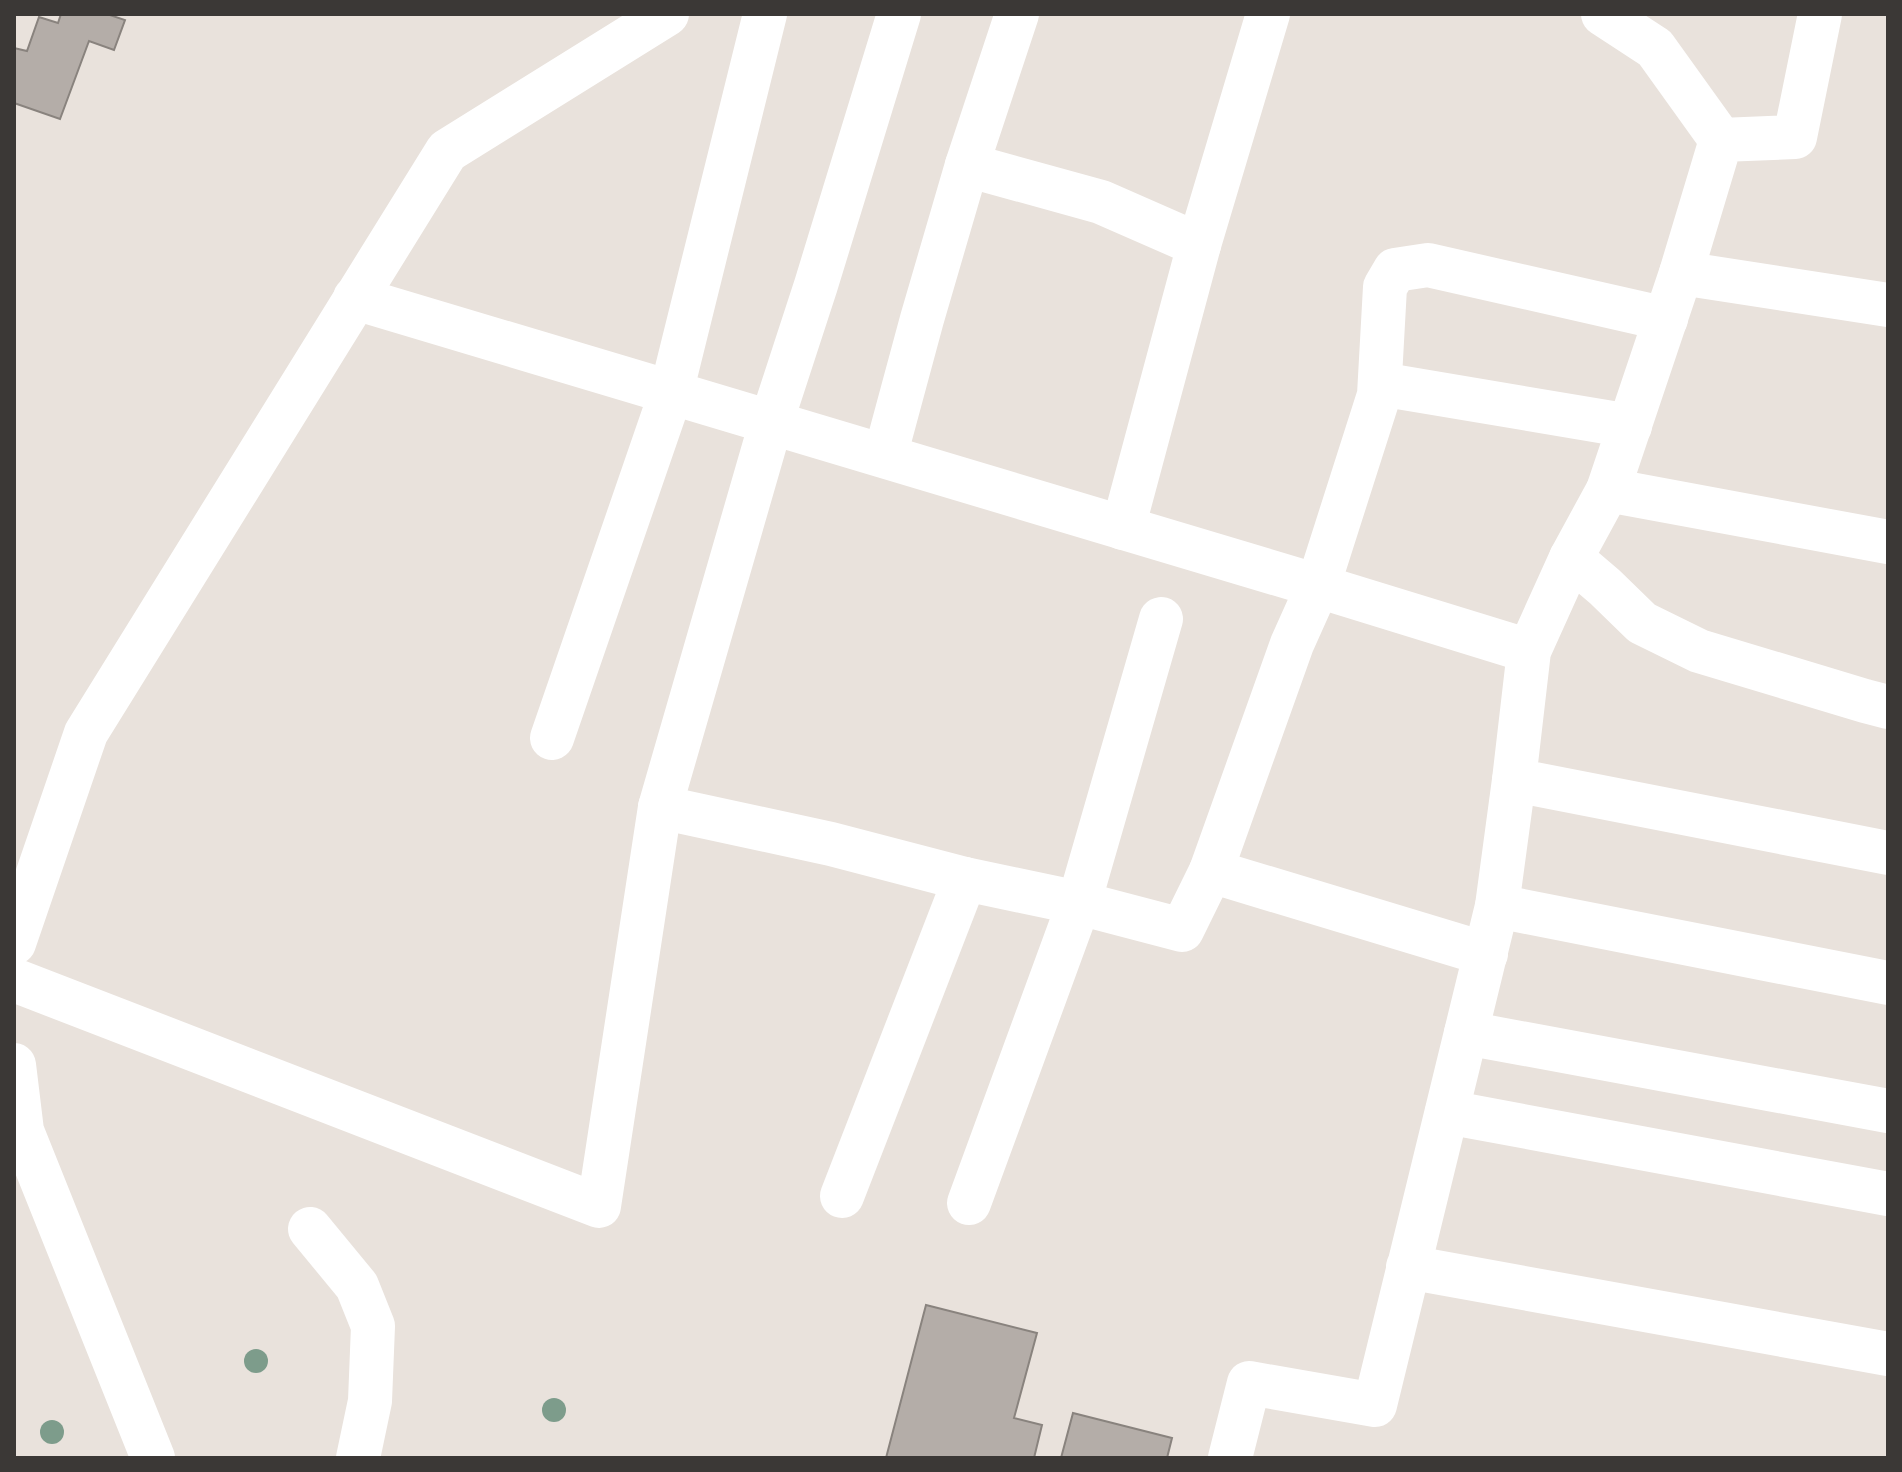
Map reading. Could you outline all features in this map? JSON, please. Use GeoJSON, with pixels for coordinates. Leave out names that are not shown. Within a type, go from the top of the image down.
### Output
{"type":"FeatureCollection","features":[{"type":"Feature","properties":{"kind":"street"},"geometry":{"type":"LineString","coordinates":[[14,943],[86,733],[447,151],[667,14]]}},
{"type":"Feature","properties":{"kind":"street"},"geometry":{"type":"LineString","coordinates":[[552,738],[671,393],[765,14]]}},
{"type":"Feature","properties":{"kind":"street"},"geometry":{"type":"LineString","coordinates":[[14,980],[599,1206],[660,807],[771,423],[899,14]]}},
{"type":"Feature","properties":{"kind":"street"},"geometry":{"type":"LineString","coordinates":[[885,456],[967,165],[1017,14]]}},
{"type":"Feature","properties":{"kind":"street"},"geometry":{"type":"LineString","coordinates":[[1123,528],[1199,245],[1268,14]]}},
{"type":"Feature","properties":{"kind":"street"},"geometry":{"type":"LineString","coordinates":[[1603,14],[1655,48],[1721,140]]}},
{"type":"Feature","properties":{"kind":"street"},"geometry":{"type":"LineString","coordinates":[[1721,140],[1795,137],[1820,14]]}},
{"type":"Feature","properties":{"kind":"street"},"geometry":{"type":"LineString","coordinates":[[1230,1458],[1249,1383],[1375,1405],[1497,906],[1529,651],[1571,558],[1608,490],[1681,273],[1721,140]]}},
{"type":"Feature","properties":{"kind":"street"},"geometry":{"type":"LineString","coordinates":[[967,165],[1101,202],[1199,245]]}},
{"type":"Feature","properties":{"kind":"street"},"geometry":{"type":"LineString","coordinates":[[660,807],[831,844],[1182,930],[1211,871],[1292,644],[1318,586],[1379,395],[1385,287],[1395,270],[1428,265],[1666,319]]}},
{"type":"Feature","properties":{"kind":"street"},"geometry":{"type":"LineString","coordinates":[[1681,273],[1888,305]]}},
{"type":"Feature","properties":{"kind":"street"},"geometry":{"type":"LineString","coordinates":[[355,298],[1529,651]]}},
{"type":"Feature","properties":{"kind":"street"},"geometry":{"type":"LineString","coordinates":[[1380,384],[1630,426]]}},
{"type":"Feature","properties":{"kind":"street"},"geometry":{"type":"LineString","coordinates":[[1608,490],[1888,542]]}},
{"type":"Feature","properties":{"kind":"street"},"geometry":{"type":"LineString","coordinates":[[1571,558],[1642,623],[1699,651],[1888,707]]}},
{"type":"Feature","properties":{"kind":"street"},"geometry":{"type":"LineString","coordinates":[[969,1203],[1079,903],[1161,619]]}},
{"type":"Feature","properties":{"kind":"street"},"geometry":{"type":"LineString","coordinates":[[1514,780],[1888,853]]}},
{"type":"Feature","properties":{"kind":"street"},"geometry":{"type":"LineString","coordinates":[[1211,871],[1486,954]]}},
{"type":"Feature","properties":{"kind":"street"},"geometry":{"type":"LineString","coordinates":[[842,1196],[965,879]]}},
{"type":"Feature","properties":{"kind":"street"},"geometry":{"type":"LineString","coordinates":[[1497,906],[1888,983]]}},
{"type":"Feature","properties":{"kind":"street"},"geometry":{"type":"LineString","coordinates":[[1466,1033],[1888,1111]]}},
{"type":"Feature","properties":{"kind":"street"},"geometry":{"type":"LineString","coordinates":[[14,1065],[22,1131],[153,1458]]}},
{"type":"Feature","properties":{"kind":"street"},"geometry":{"type":"LineString","coordinates":[[1447,1112],[1888,1194]]}},
{"type":"Feature","properties":{"kind":"street"},"geometry":{"type":"LineString","coordinates":[[310,1229],[357,1286],[373,1326],[370,1401],[358,1458]]}},
{"type":"Feature","properties":{"kind":"street"},"geometry":{"type":"LineString","coordinates":[[1408,1267],[1888,1354]]}},
{"type":"Feature","properties":{"kind":"building"},"geometry":{"type":"Polygon","coordinates":[[[61,14],[107,14],[125,20],[114,50],[89,41],[60,119],[14,103],[14,48],[27,51],[39,17],[58,23],[61,14]]]}},
{"type":"Feature","properties":{"kind":"building"},"geometry":{"type":"Polygon","coordinates":[[[926,1305],[1037,1333],[1014,1418],[1042,1425],[1034,1458],[886,1458],[926,1305]]]}},
{"type":"Feature","properties":{"kind":"building"},"geometry":{"type":"Polygon","coordinates":[[[1073,1413],[1172,1438],[1167,1458],[1061,1458],[1073,1413]]]}}]}
